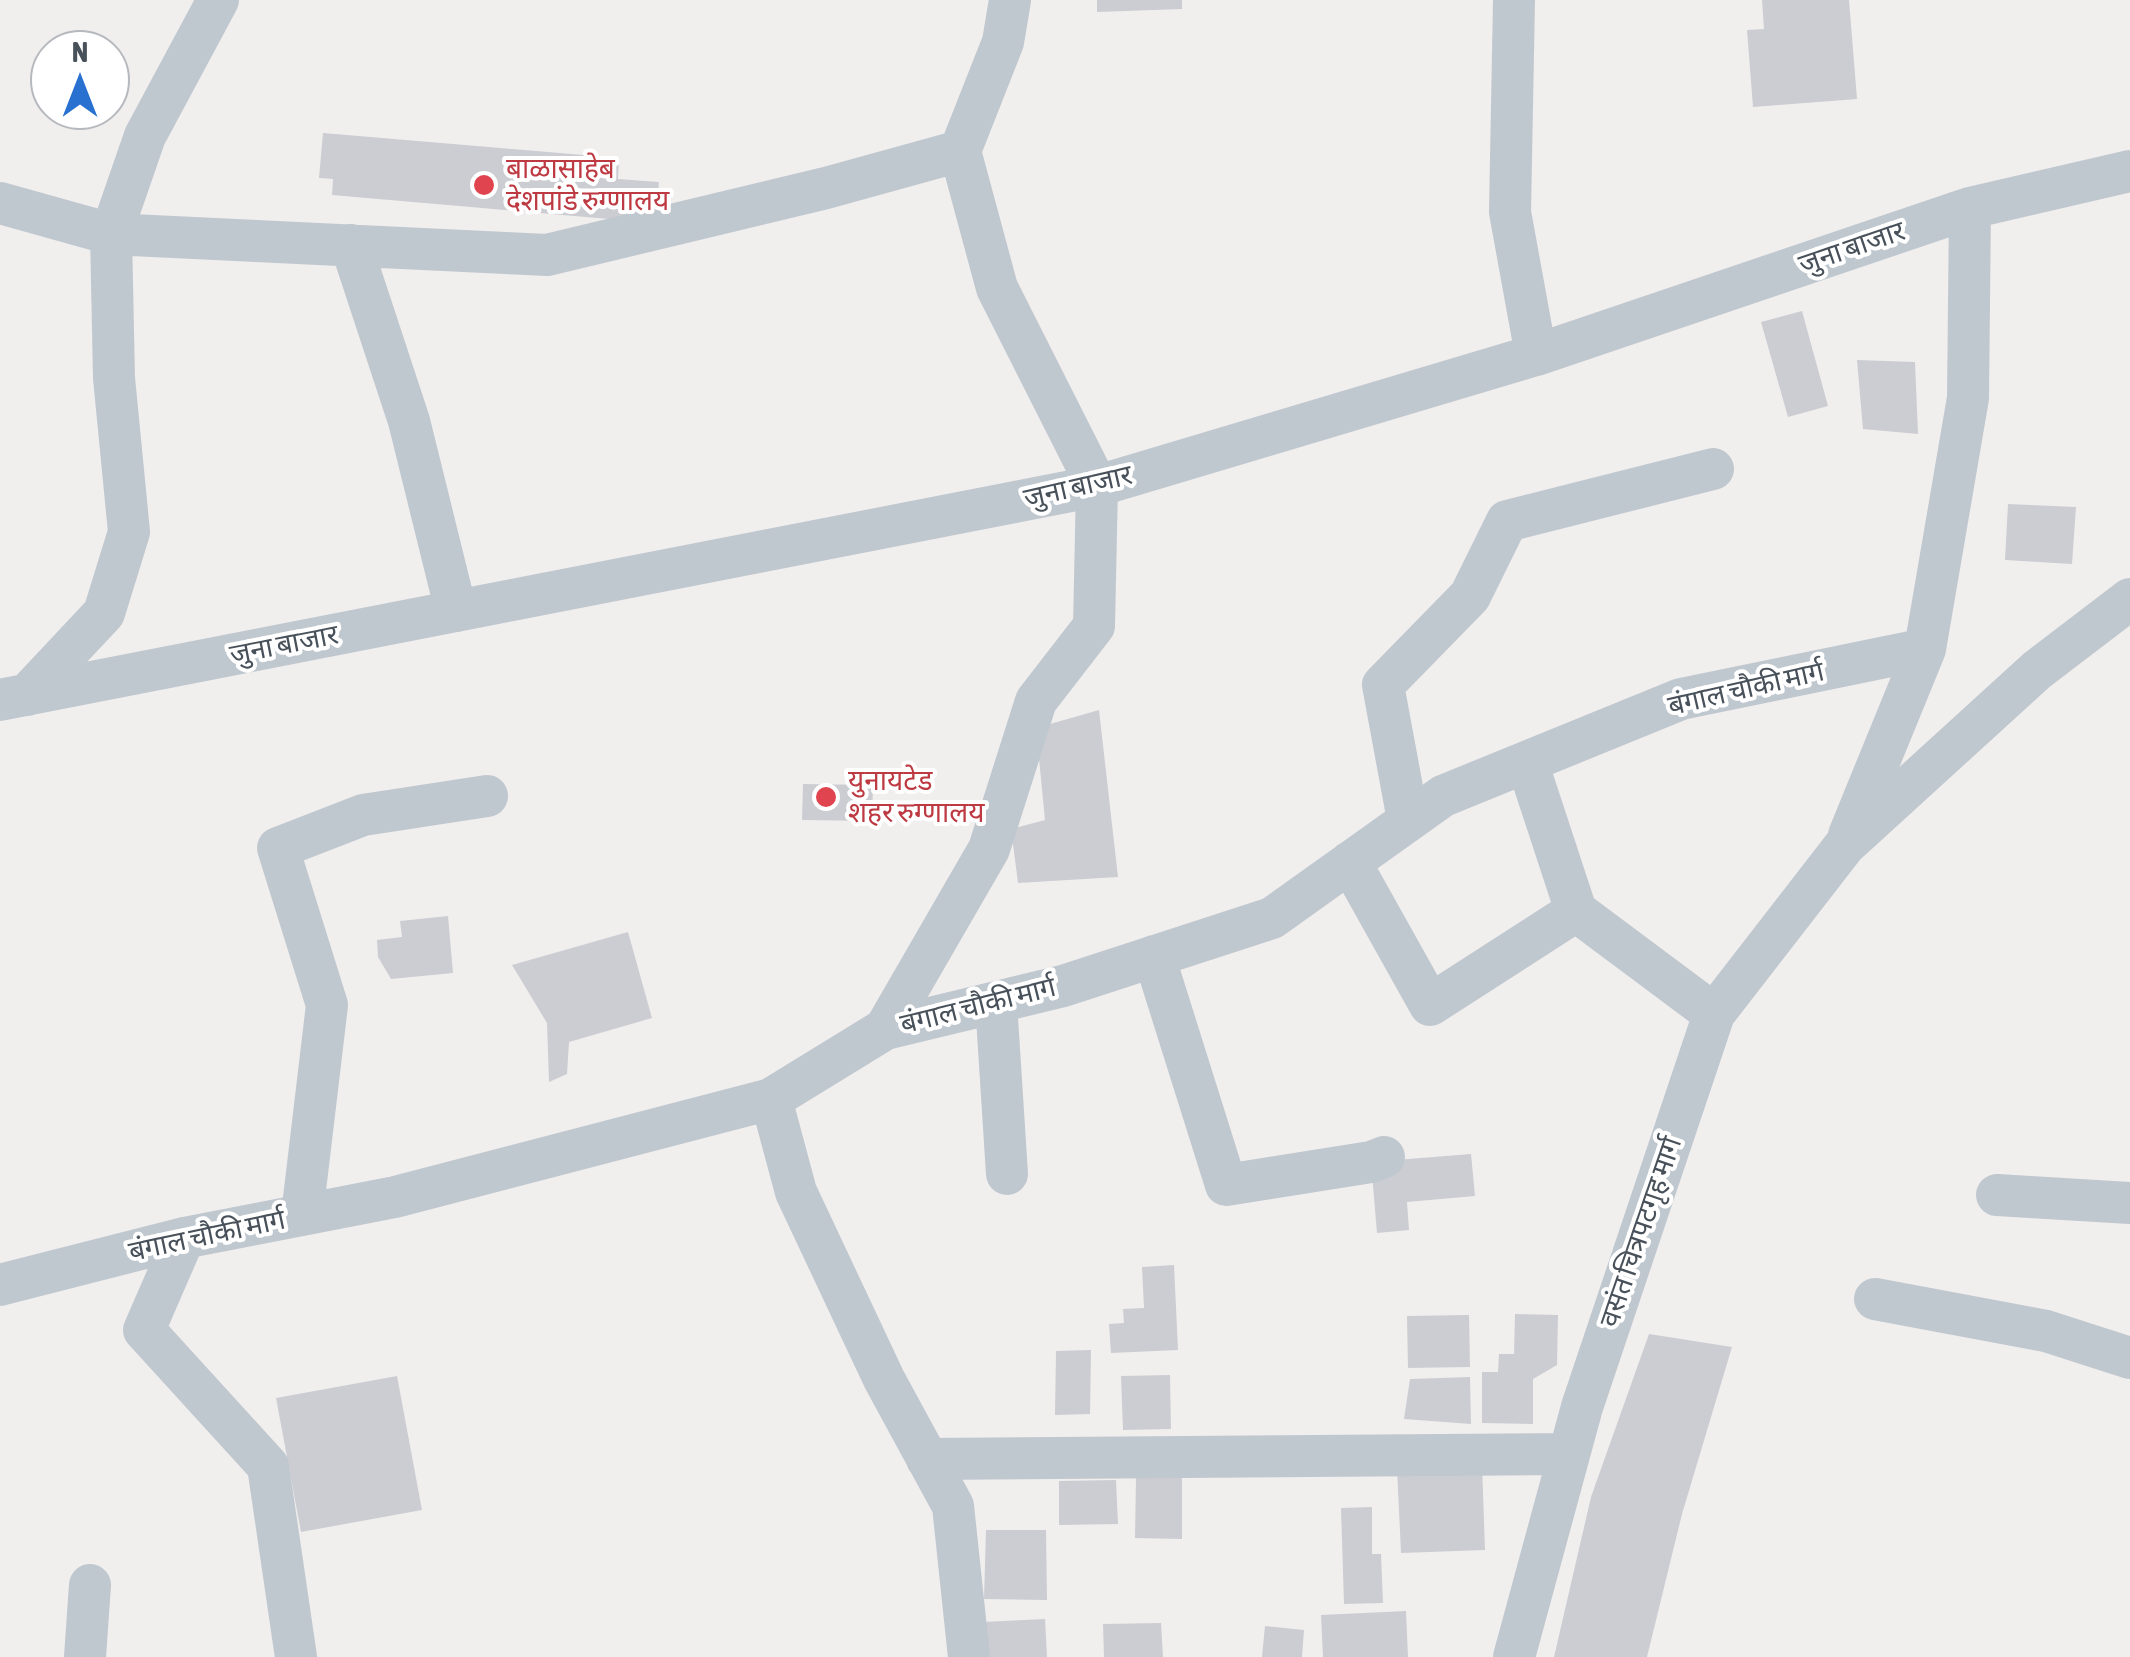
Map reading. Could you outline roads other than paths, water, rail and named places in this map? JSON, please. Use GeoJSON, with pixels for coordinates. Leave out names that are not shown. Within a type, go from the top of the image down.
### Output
{"type":"FeatureCollection","features":[{"type":"Feature","properties":{"kind":"street"},"geometry":{"type":"LineString","coordinates":[[14,698],[104,613],[129,532],[114,378],[110,234],[145,136],[218,0]]}},
{"type":"Feature","properties":{"kind":"street"},"geometry":{"type":"LineString","coordinates":[[885,1029],[989,849],[1036,701],[1094,626],[1097,486],[997,288],[960,151],[1002,42],[1010,0]]}},
{"type":"Feature","properties":{"kind":"street"},"geometry":{"type":"LineString","coordinates":[[1514,0],[1510,212],[1536,355]]}},
{"type":"Feature","properties":{"kind":"street"},"geometry":{"type":"LineString","coordinates":[[0,203],[110,234],[547,255],[826,188],[960,151]]}},
{"type":"Feature","properties":{"kind":"street","name":"जुना बाजार"},"geometry":{"type":"LineString","coordinates":[[14,698],[1097,486],[1536,355],[1970,208],[2130,170]]}},
{"type":"Feature","properties":{"kind":"street"},"geometry":{"type":"LineString","coordinates":[[1845,844],[1925,650],[1968,398],[1970,208]]}},
{"type":"Feature","properties":{"kind":"street"},"geometry":{"type":"LineString","coordinates":[[351,245],[408,421],[456,611]]}},
{"type":"Feature","properties":{"kind":"street"},"geometry":{"type":"LineString","coordinates":[[1408,820],[1383,686],[1470,596],[1507,522],[1712,469]]}},
{"type":"Feature","properties":{"kind":"street"},"geometry":{"type":"LineString","coordinates":[[1845,844],[2037,670],[2130,600]]}},
{"type":"Feature","properties":{"kind":"street","name":"बंगाल चौकी मार्ग"},"geometry":{"type":"LineString","coordinates":[[0,1286],[184,1238],[395,1197],[771,1099],[885,1029],[1063,986],[1272,918],[1443,796],[1681,700],[1925,650]]}},
{"type":"Feature","properties":{"kind":"street"},"geometry":{"type":"LineString","coordinates":[[1527,762],[1576,911],[1714,1014]]}},
{"type":"Feature","properties":{"kind":"street"},"geometry":{"type":"LineString","coordinates":[[302,1215],[327,1006],[278,848],[363,815],[487,796]]}},
{"type":"Feature","properties":{"kind":"street","name":"वसंत चित्रपटगृह मार्ग"},"geometry":{"type":"LineString","coordinates":[[1514,1657],[1569,1454],[1714,1014],[1845,844]]}},
{"type":"Feature","properties":{"kind":"street"},"geometry":{"type":"LineString","coordinates":[[1350,862],[1430,1006],[1576,911]]}},
{"type":"Feature","properties":{"kind":"street"},"geometry":{"type":"LineString","coordinates":[[1154,956],[1226,1185],[1384,1157]]}},
{"type":"Feature","properties":{"kind":"street"},"geometry":{"type":"LineString","coordinates":[[996,1002],[1007,1174]]}},
{"type":"Feature","properties":{"kind":"street"},"geometry":{"type":"LineString","coordinates":[[771,1099],[796,1192],[884,1379],[953,1506],[969,1657]]}},
{"type":"Feature","properties":{"kind":"street"},"geometry":{"type":"LineString","coordinates":[[1996,1195],[2130,1203]]}},
{"type":"Feature","properties":{"kind":"street"},"geometry":{"type":"LineString","coordinates":[[184,1238],[144,1330],[268,1466],[296,1657]]}},
{"type":"Feature","properties":{"kind":"street"},"geometry":{"type":"LineString","coordinates":[[1876,1299],[2046,1331],[2130,1358]]}},
{"type":"Feature","properties":{"kind":"street"},"geometry":{"type":"LineString","coordinates":[[927,1459],[1569,1454]]}},
{"type":"Feature","properties":{"kind":"street"},"geometry":{"type":"LineString","coordinates":[[85,1657],[90,1584]]}},
{"type":"Feature","properties":{"kind":"place","name":"बाळासाहेब देशपांडे रुग्णालय"},"geometry":{"type":"Point","coordinates":[484,185]}},
{"type":"Feature","properties":{"kind":"place","name":"युनायटेड शहर रुग्णालय"},"geometry":{"type":"Point","coordinates":[826,797]}}]}
